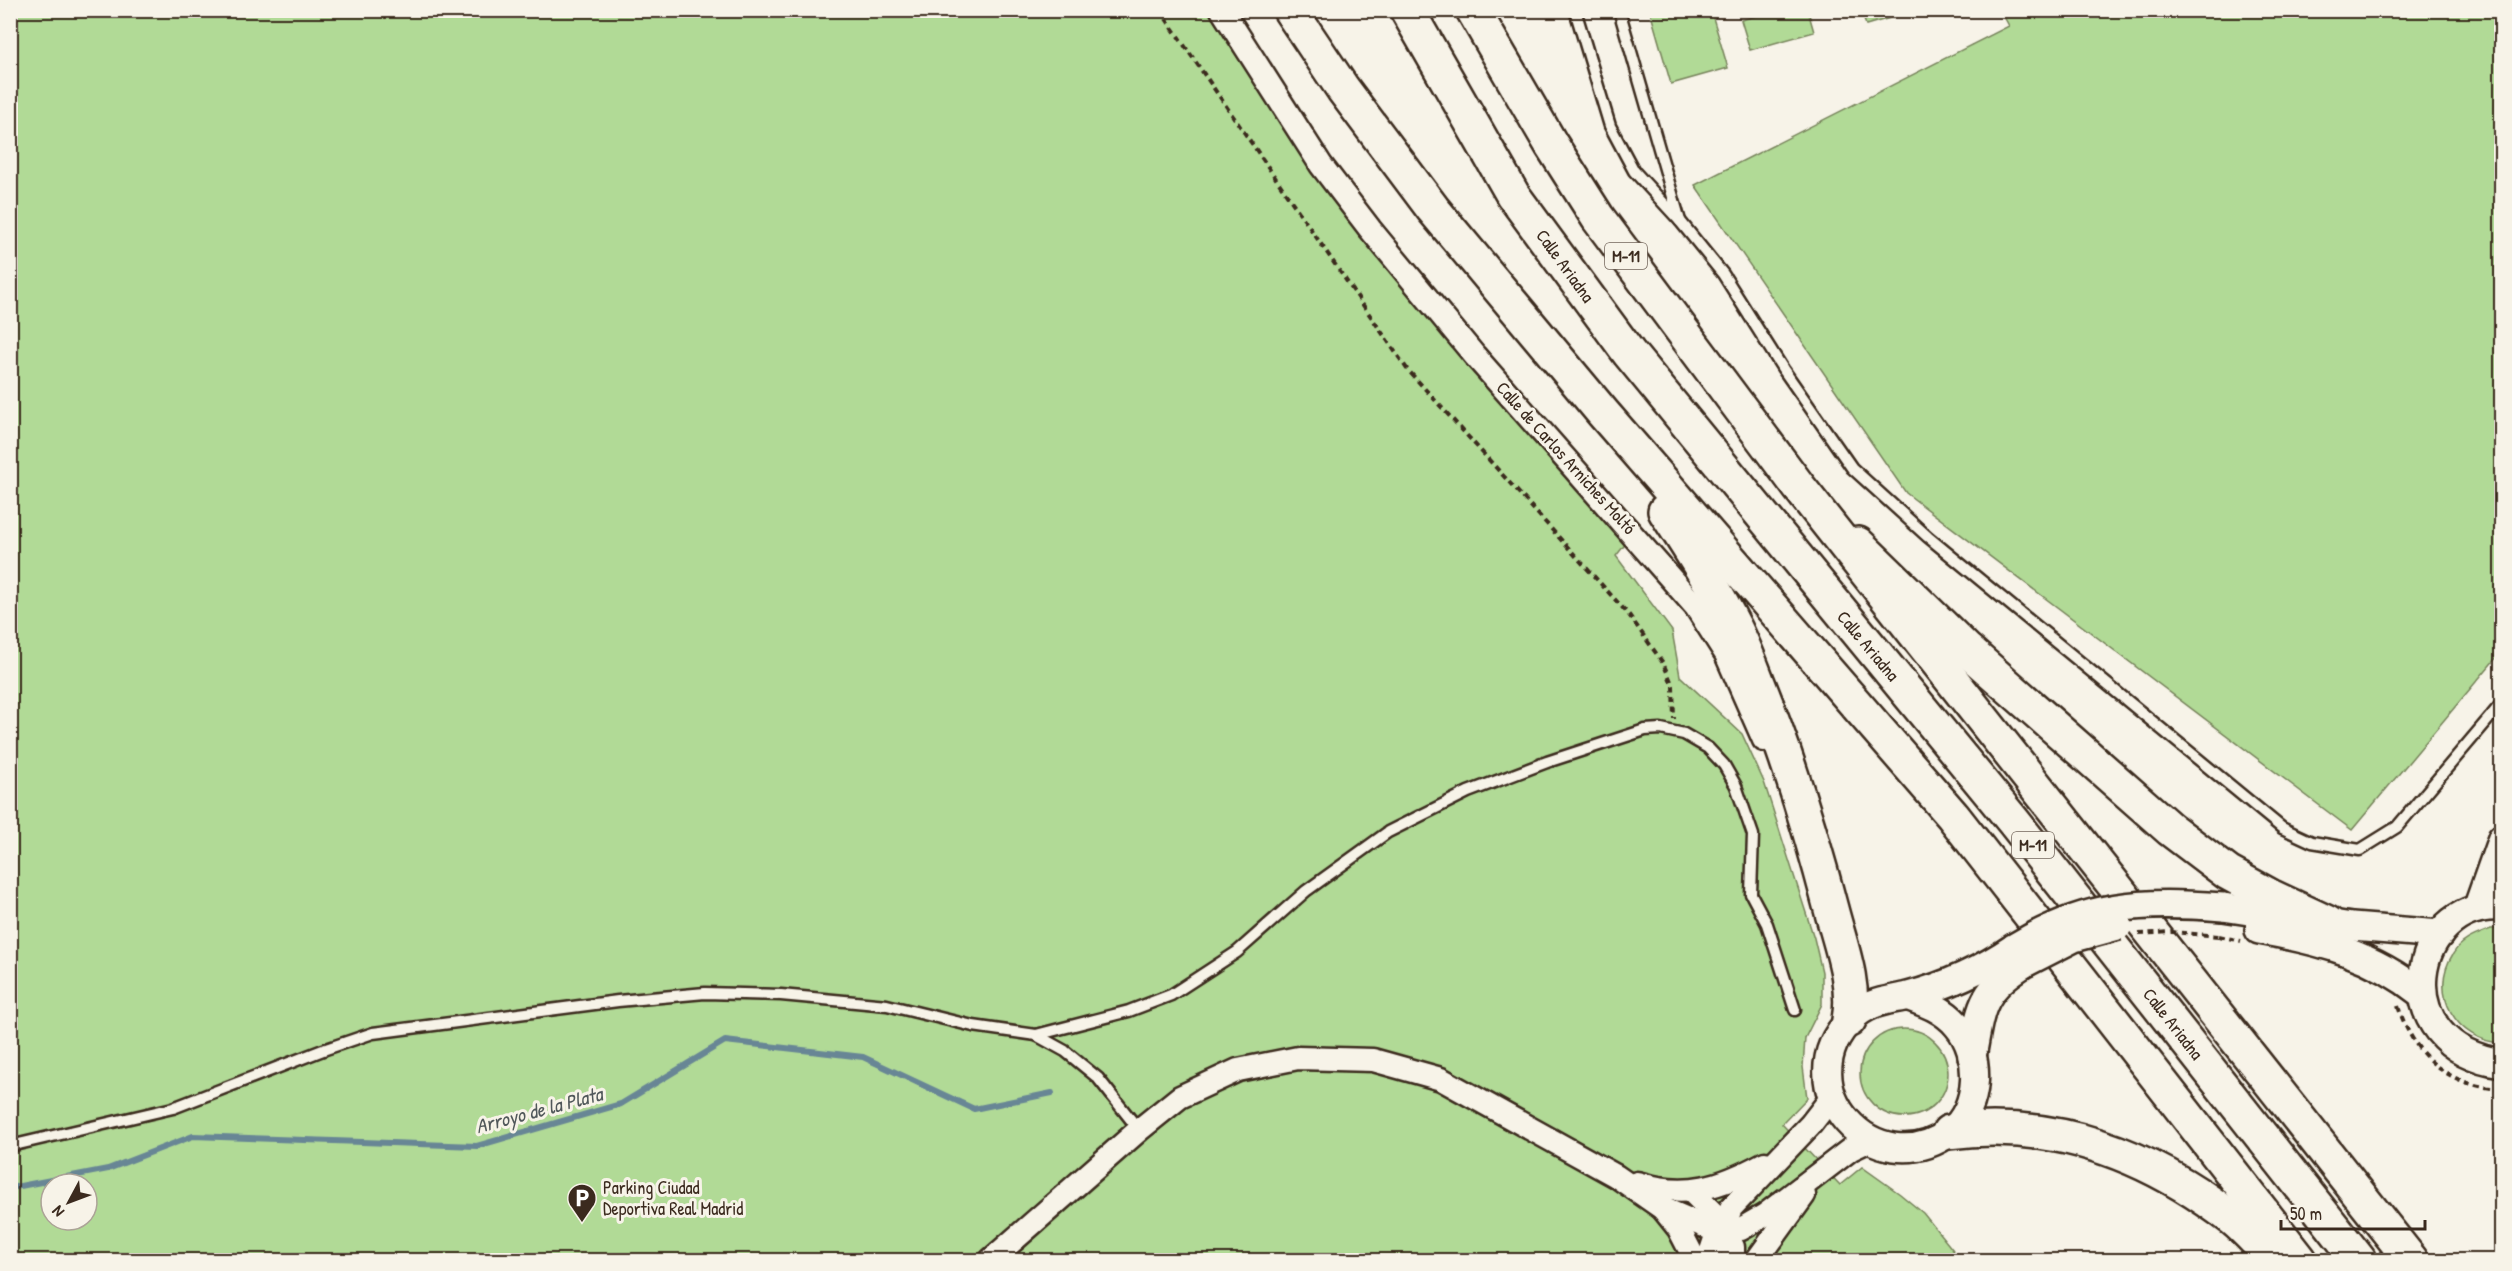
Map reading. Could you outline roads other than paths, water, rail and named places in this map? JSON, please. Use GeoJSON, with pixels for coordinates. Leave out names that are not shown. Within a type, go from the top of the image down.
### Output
{"type":"FeatureCollection","features":[{"type":"Feature","properties":{"kind":"highway"},"geometry":{"type":"LineString","coordinates":[[1290,10],[1343,89],[1433,209],[1603,413],[1953,816],[2300,1260]]}},
{"type":"Feature","properties":{"kind":"highway","name":"Calle Ariadna"},"geometry":{"type":"LineString","coordinates":[[1407,10],[1513,195],[1629,353],[2014,822],[2359,1260]]}},
{"type":"Feature","properties":{"kind":"highway","name":"M-11"},"geometry":{"type":"LineString","coordinates":[[1473,10],[1551,144],[1598,218],[1799,487],[2410,1260]]}},
{"type":"Feature","properties":{"kind":"highway"},"geometry":{"type":"LineString","coordinates":[[1603,413],[1700,564],[1736,630],[1777,730],[1808,821],[1839,944],[1850,989],[1852,1005],[1849,1020]]}},
{"type":"Feature","properties":{"kind":"highway"},"geometry":{"type":"LineString","coordinates":[[1799,487],[1967,650],[2170,830],[2228,873],[2328,923]]}},
{"type":"Feature","properties":{"kind":"highway"},"geometry":{"type":"LineString","coordinates":[[1949,1132],[1997,1128],[2041,1131],[2141,1162],[2195,1192],[2235,1221],[2275,1260]]}},
{"type":"Feature","properties":{"kind":"street","name":"Calle de Carlos Arniches Moltó"},"geometry":{"type":"LineString","coordinates":[[1222,10],[1321,165],[1370,229],[1475,357],[1696,607],[1726,654],[1802,829],[1839,944]]}},
{"type":"Feature","properties":{"kind":"street"},"geometry":{"type":"LineString","coordinates":[[2502,838],[2489,908],[2463,915],[2440,934],[2428,952],[2422,973],[2422,994],[2429,1017],[2442,1037],[2460,1052],[2482,1060],[2502,1063]]}},
{"type":"Feature","properties":{"kind":"street"},"geometry":{"type":"LineString","coordinates":[[1972,1057],[1981,1008],[1987,997],[2020,955],[2055,925],[2094,912],[2158,903],[2221,923],[2305,939],[2346,950],[2396,973],[2422,994]]}},
{"type":"Feature","properties":{"kind":"street"},"geometry":{"type":"LineString","coordinates":[[2221,923],[2328,923],[2440,934]]}},
{"type":"Feature","properties":{"kind":"street"},"geometry":{"type":"LineString","coordinates":[[1907,996],[1941,1010],[1958,1026],[1967,1039],[1972,1057],[1974,1088],[1960,1121],[1949,1132],[1907,1146],[1888,1146],[1870,1140],[1853,1129],[1840,1114],[1832,1097],[1828,1080],[1829,1063],[1833,1046],[1849,1020],[1867,1006],[1880,1000],[1907,996],[2020,955]]}},
{"type":"Feature","properties":{"kind":"street"},"geometry":{"type":"LineString","coordinates":[[991,1260],[1180,1097],[1238,1070],[1298,1058],[1373,1060],[1441,1079],[1616,1176],[1662,1208],[1700,1225],[1722,1231],[1741,1228],[1765,1215],[1851,1149],[1870,1140]]}},
{"type":"Feature","properties":{"kind":"street"},"geometry":{"type":"LineString","coordinates":[[1708,1260],[1715,1239],[1722,1231],[1731,1208],[1811,1124],[1832,1097]]}},
{"type":"Feature","properties":{"kind":"street"},"geometry":{"type":"LineString","coordinates":[[1616,1176],[1660,1190],[1690,1190],[1729,1182],[1780,1155]]}},
{"type":"Feature","properties":{"kind":"street"},"geometry":{"type":"LineString","coordinates":[[1757,1260],[1821,1173]]}},
{"type":"Feature","properties":{"kind":"street"},"geometry":{"type":"LineString","coordinates":[[1690,1190],[1717,1217],[1722,1231],[1733,1247],[1733,1260]]}},
{"type":"Feature","properties":{"kind":"street"},"geometry":{"type":"LineString","coordinates":[[1662,1208],[1679,1229],[1695,1260]]}},
{"type":"Feature","properties":{"kind":"lane"},"geometry":{"type":"LineString","coordinates":[[1575,10],[1610,126],[1634,171],[1680,221],[1723,274],[1783,369],[1852,468],[1928,537],[2282,828],[2312,842],[2360,850],[2397,827],[2502,703]]}},
{"type":"Feature","properties":{"kind":"lane"},"geometry":{"type":"LineString","coordinates":[[1619,10],[1680,221]]}},
{"type":"Feature","properties":{"kind":"lane"},"geometry":{"type":"LineString","coordinates":[[1036,1035],[1129,1011],[1170,995],[1237,952],[1306,891],[1388,832],[1468,792],[1547,762],[1645,730],[1684,734],[1708,748],[1724,765],[1736,786],[1753,835],[1751,894],[1767,924],[1795,1010]]}},
{"type":"Feature","properties":{"kind":"lane"},"geometry":{"type":"LineString","coordinates":[[10,1146],[173,1108],[373,1033],[618,1001],[705,993],[781,995],[887,1005],[973,1026],[1036,1035],[1065,1051],[1098,1078],[1139,1130]]}},
{"type":"Feature","properties":{"kind":"waterway","name":"Arroyo de la Plata"},"geometry":{"type":"LineString","coordinates":[[10,1188],[108,1169],[193,1136],[477,1146],[621,1104],[725,1041],[863,1057],[974,1109],[1052,1093]]}},
{"type":"Feature","properties":{"kind":"place","name":"Parking Ciudad Deportiva Real Madrid"},"geometry":{"type":"Point","coordinates":[582,1224]}}]}
